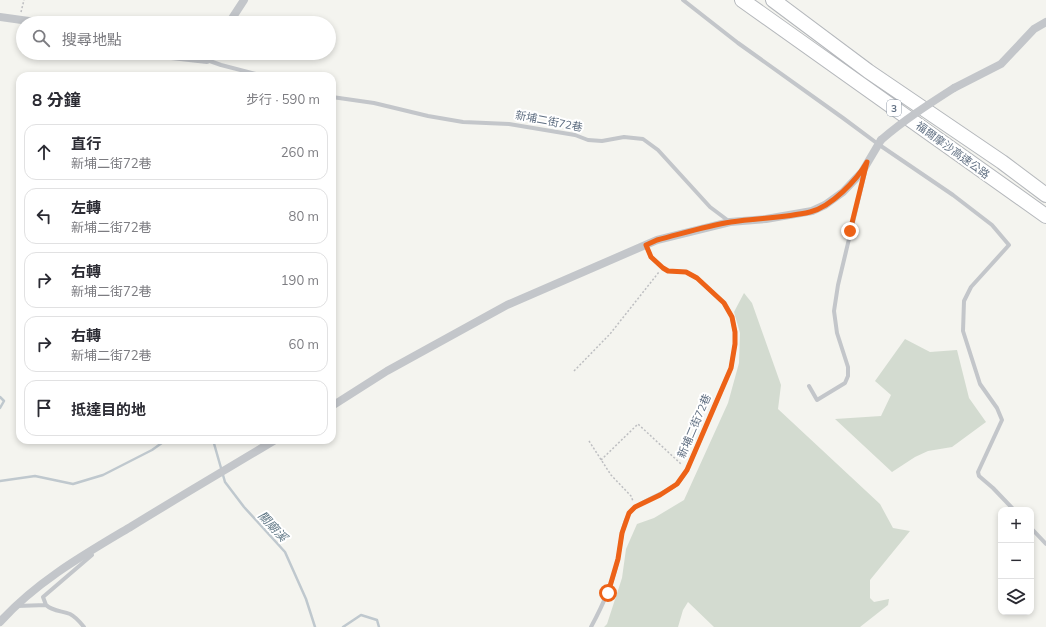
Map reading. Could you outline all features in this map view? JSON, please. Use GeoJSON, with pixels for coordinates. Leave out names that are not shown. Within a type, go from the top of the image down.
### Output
{"type":"FeatureCollection","features":[{"type":"Feature","properties":{"kind":"highway","name":"福爾摩沙高速公路"},"geometry":{"type":"LineString","coordinates":[[742,0],[1046,216]]}},
{"type":"Feature","properties":{"kind":"highway","name":"福爾摩沙高速公路"},"geometry":{"type":"LineString","coordinates":[[773,0],[868,71],[1002,162],[1046,194]]}},
{"type":"Feature","properties":{"kind":"street"},"geometry":{"type":"LineString","coordinates":[[234,16],[244,0]]}},
{"type":"Feature","properties":{"kind":"street"},"geometry":{"type":"LineString","coordinates":[[0,17],[16,19]]}},
{"type":"Feature","properties":{"kind":"street"},"geometry":{"type":"LineString","coordinates":[[336,403],[387,371],[507,305],[657,240],[730,222],[766,219],[812,211],[825,205],[843,192],[862,172],[879,142],[897,126],[954,88],[1001,64],[1034,29],[1046,22]]}},
{"type":"Feature","properties":{"kind":"street"},"geometry":{"type":"LineString","coordinates":[[0,622],[14,606],[33,590],[72,562],[267,444]]}},
{"type":"Feature","properties":{"kind":"lane"},"geometry":{"type":"LineString","coordinates":[[683,0],[738,43],[953,195],[992,225],[1009,245],[970,287],[964,301],[963,331],[980,384],[997,408],[1002,420],[978,472],[979,476],[1011,507]]}},
{"type":"Feature","properties":{"kind":"lane"},"geometry":{"type":"LineString","coordinates":[[215,60],[221,65],[248,72]]}},
{"type":"Feature","properties":{"kind":"lane","name":"新埔二街72巷"},"geometry":{"type":"LineString","coordinates":[[336,98],[374,103],[428,116],[463,122],[509,124],[575,135],[588,140],[602,141],[624,137],[643,139],[658,150],[710,207],[730,222]]}},
{"type":"Feature","properties":{"kind":"lane"},"geometry":{"type":"LineString","coordinates":[[809,386],[817,400],[845,383],[848,376],[848,367],[837,333],[834,311],[840,277],[867,162]]}},
{"type":"Feature","properties":{"kind":"lane"},"geometry":{"type":"LineString","coordinates":[[646,245],[651,257],[663,268]]}},
{"type":"Feature","properties":{"kind":"lane","name":"新埔二街72巷"},"geometry":{"type":"LineString","coordinates":[[635,507],[660,495],[677,484],[687,470],[731,368],[735,344],[735,332],[732,317],[724,303],[697,278],[686,272],[668,271],[663,268]]}},
{"type":"Feature","properties":{"kind":"lane"},"geometry":{"type":"LineString","coordinates":[[591,627],[608,593],[618,559],[622,533],[629,513],[635,507]]}},
{"type":"Feature","properties":{"kind":"lane"},"geometry":{"type":"LineString","coordinates":[[1034,531],[1046,544]]}},
{"type":"Feature","properties":{"kind":"lane"},"geometry":{"type":"LineString","coordinates":[[84,627],[76,618],[69,614],[50,609],[46,605],[43,597],[92,555]]}},
{"type":"Feature","properties":{"kind":"lane"},"geometry":{"type":"LineString","coordinates":[[14,606],[46,605]]}},
{"type":"Feature","properties":{"kind":"path"},"geometry":{"type":"LineString","coordinates":[[20,16],[24,0]]}},
{"type":"Feature","properties":{"kind":"path"},"geometry":{"type":"LineString","coordinates":[[574,371],[610,334],[663,268]]}},
{"type":"Feature","properties":{"kind":"path"},"geometry":{"type":"LineString","coordinates":[[601,460],[638,424],[681,464]]}},
{"type":"Feature","properties":{"kind":"path"},"geometry":{"type":"LineString","coordinates":[[589,441],[611,475],[631,496],[635,507]]}},
{"type":"Feature","properties":{"kind":"shaded area"},"geometry":{"type":"Polygon","coordinates":[[[744,293],[752,303],[781,385],[778,409],[880,504],[893,528],[910,531],[870,580],[870,598],[874,602],[889,599],[888,605],[860,627],[714,627],[688,602],[683,610],[678,627],[604,627],[607,624],[622,578],[626,549],[637,524],[654,518],[684,500],[728,403],[739,363],[740,333],[734,312],[744,293]]]}},
{"type":"Feature","properties":{"kind":"shaded area"},"geometry":{"type":"Polygon","coordinates":[[[905,339],[930,352],[957,350],[969,398],[986,422],[952,447],[928,451],[915,457],[892,472],[835,419],[881,416],[891,395],[875,381],[905,339]]]}},
{"type":"Feature","properties":{"kind":"waterway","name":"關廟溪"},"geometry":{"type":"LineString","coordinates":[[0,397],[4,401],[0,408]]}},
{"type":"Feature","properties":{"kind":"waterway","name":"關廟溪"},"geometry":{"type":"LineString","coordinates":[[0,481],[35,476],[73,484],[103,475],[152,450],[160,444]]}},
{"type":"Feature","properties":{"kind":"waterway","name":"關廟溪"},"geometry":{"type":"LineString","coordinates":[[214,444],[225,482],[244,507],[285,552],[306,599],[315,627]]}},
{"type":"Feature","properties":{"kind":"waterway","name":"關廟溪"},"geometry":{"type":"LineString","coordinates":[[343,627],[361,615],[377,620],[379,627]]}},
{"type":"Feature","properties":{"kind":"route"},"geometry":{"type":"LineString","coordinates":[[608,593],[618,559],[622,533],[629,513],[635,507],[660,495],[677,484],[687,470],[731,368],[735,344],[735,332],[732,317],[724,303],[697,278],[686,272],[668,271],[663,268],[651,257],[646,245],[657,240],[730,222],[766,219],[812,211],[825,205],[843,192],[862,172],[867,162],[850,231]]}}]}
